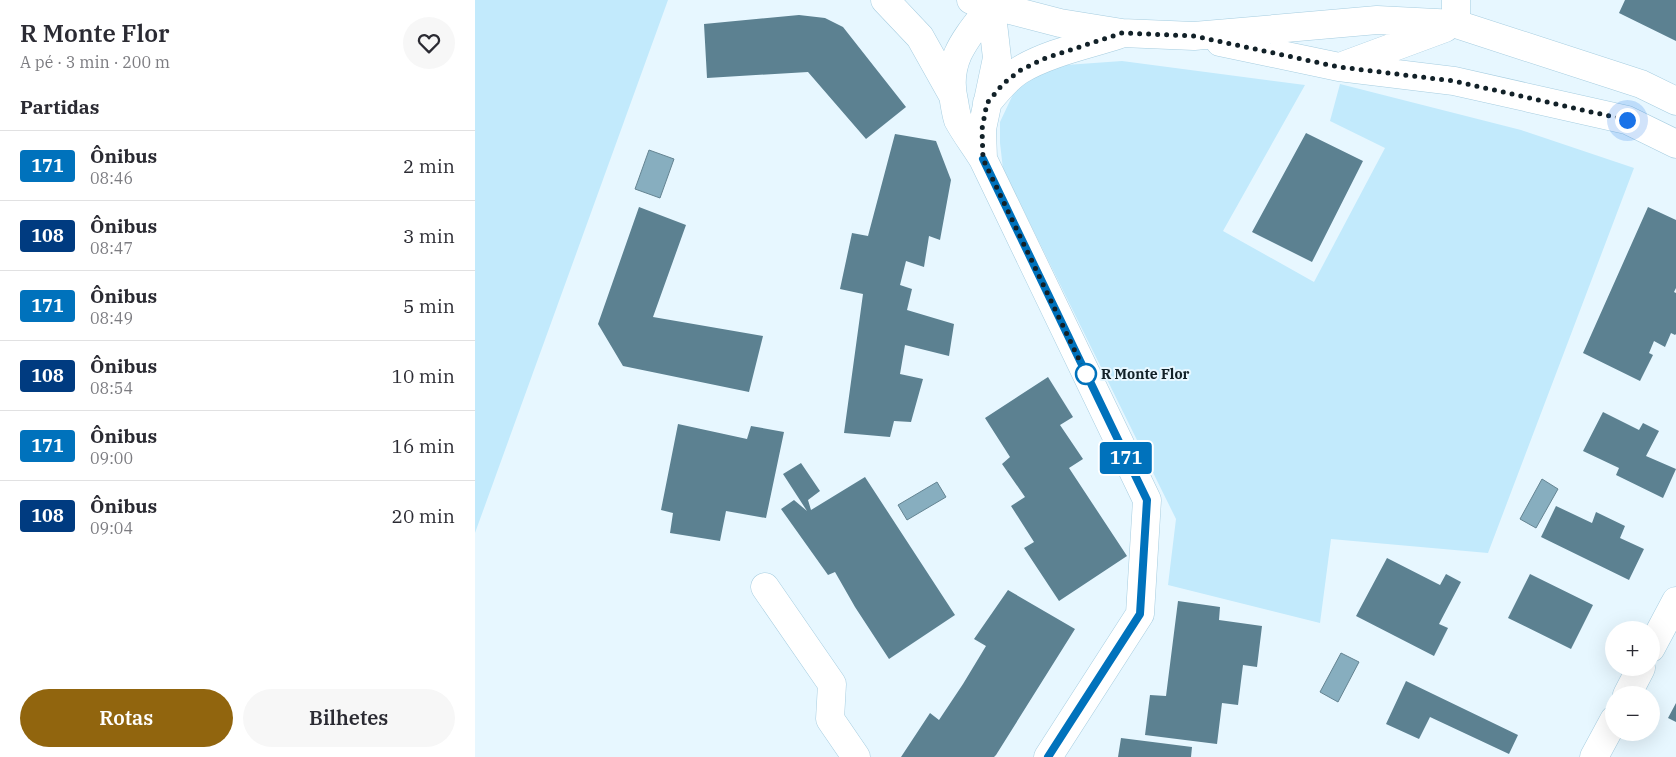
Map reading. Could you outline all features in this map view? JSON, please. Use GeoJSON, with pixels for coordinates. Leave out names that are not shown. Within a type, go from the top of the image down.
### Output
{"type":"FeatureCollection","features":[{"type":"Feature","properties":{"kind":"street"},"geometry":{"type":"LineString","coordinates":[[885,0],[920,38],[952,95]]}},
{"type":"Feature","properties":{"kind":"street"},"geometry":{"type":"LineString","coordinates":[[1377,20],[1399,0]]}},
{"type":"Feature","properties":{"kind":"street"},"geometry":{"type":"LineString","coordinates":[[981,3],[957,54],[951,75],[952,95],[958,119],[983,159],[1147,500],[1140,614],[1048,757]]}},
{"type":"Feature","properties":{"kind":"street"},"geometry":{"type":"LineString","coordinates":[[981,3],[1060,23],[1122,33],[1194,36],[1456,12],[1641,84],[1676,101]]}},
{"type":"Feature","properties":{"kind":"street"},"geometry":{"type":"LineString","coordinates":[[981,3],[997,58],[982,129],[983,159]]}},
{"type":"Feature","properties":{"kind":"street"},"geometry":{"type":"LineString","coordinates":[[1339,67],[1456,12]]}},
{"type":"Feature","properties":{"kind":"street"},"geometry":{"type":"LineString","coordinates":[[987,103],[1003,84],[1019,71],[1043,59],[1122,33]]}},
{"type":"Feature","properties":{"kind":"street"},"geometry":{"type":"LineString","coordinates":[[1194,36],[1339,67],[1464,83],[1627,120],[1676,144]]}},
{"type":"Feature","properties":{"kind":"street"},"geometry":{"type":"LineString","coordinates":[[765,587],[832,684],[830,719],[856,757]]}},
{"type":"Feature","properties":{"kind":"street"},"geometry":{"type":"LineString","coordinates":[[1660,631],[1676,601]]}},
{"type":"Feature","properties":{"kind":"street"},"geometry":{"type":"LineString","coordinates":[[1595,757],[1605,738]]}},
{"type":"Feature","properties":{"kind":"shaded area"},"geometry":{"type":"Polygon","coordinates":[[[475,0],[668,0],[475,533],[475,0]]]}},
{"type":"Feature","properties":{"kind":"shaded area"},"geometry":{"type":"Polygon","coordinates":[[[1122,61],[1305,85],[1223,231],[1314,282],[1385,148],[1330,121],[1340,84],[1521,130],[1634,168],[1488,553],[1331,539],[1320,623],[1168,585],[1176,519],[1003,169],[1000,143],[1000,122],[1016,88],[1052,66],[1122,61]]]}},
{"type":"Feature","properties":{"kind":"shaded area"},"geometry":{"type":"Polygon","coordinates":[[[649,150],[674,159],[660,198],[635,189],[649,150]]]}},
{"type":"Feature","properties":{"kind":"shaded area"},"geometry":{"type":"Polygon","coordinates":[[[1542,479],[1558,489],[1536,528],[1520,519],[1542,479]]]}},
{"type":"Feature","properties":{"kind":"shaded area"},"geometry":{"type":"Polygon","coordinates":[[[937,482],[946,497],[907,520],[898,505],[937,482]]]}},
{"type":"Feature","properties":{"kind":"shaded area"},"geometry":{"type":"Polygon","coordinates":[[[1341,653],[1359,662],[1338,702],[1320,692],[1341,653]]]}},
{"type":"Feature","properties":{"kind":"building"},"geometry":{"type":"Polygon","coordinates":[[[1625,0],[1676,0],[1676,41],[1619,13],[1625,0]]]}},
{"type":"Feature","properties":{"kind":"building"},"geometry":{"type":"Polygon","coordinates":[[[799,15],[825,18],[843,27],[906,107],[866,139],[808,72],[707,78],[704,24],[799,15]]]}},
{"type":"Feature","properties":{"kind":"building"},"geometry":{"type":"Polygon","coordinates":[[[1306,133],[1363,161],[1312,262],[1252,232],[1306,133]]]}},
{"type":"Feature","properties":{"kind":"building"},"geometry":{"type":"Polygon","coordinates":[[[895,134],[936,141],[951,180],[940,240],[929,236],[924,267],[906,261],[900,285],[912,289],[907,310],[954,324],[949,356],[905,345],[900,374],[923,379],[911,422],[894,421],[890,437],[844,433],[863,294],[840,289],[852,233],[868,236],[895,134]]]}},
{"type":"Feature","properties":{"kind":"building"},"geometry":{"type":"Polygon","coordinates":[[[639,207],[686,225],[653,317],[763,336],[749,392],[623,366],[598,324],[639,207]]]}},
{"type":"Feature","properties":{"kind":"building"},"geometry":{"type":"Polygon","coordinates":[[[1648,207],[1676,220],[1676,288],[1674,292],[1676,293],[1676,334],[1671,333],[1665,347],[1654,341],[1649,353],[1653,355],[1640,381],[1583,353],[1648,207]]]}},
{"type":"Feature","properties":{"kind":"building"},"geometry":{"type":"Polygon","coordinates":[[[1048,377],[1073,417],[1060,425],[1083,459],[1069,468],[1127,556],[1059,601],[1024,548],[1034,542],[1011,506],[1025,497],[1002,464],[1010,457],[985,418],[1048,377]]]}},
{"type":"Feature","properties":{"kind":"building"},"geometry":{"type":"Polygon","coordinates":[[[1603,412],[1639,430],[1643,423],[1659,431],[1646,456],[1676,469],[1663,498],[1616,475],[1619,468],[1583,451],[1603,412]]]}},
{"type":"Feature","properties":{"kind":"building"},"geometry":{"type":"Polygon","coordinates":[[[678,424],[747,439],[751,426],[784,432],[766,518],[726,511],[720,541],[670,533],[673,513],[661,510],[678,424]]]}},
{"type":"Feature","properties":{"kind":"building"},"geometry":{"type":"Polygon","coordinates":[[[801,463],[820,491],[808,500],[811,510],[865,477],[955,615],[889,659],[835,572],[828,575],[781,509],[794,500],[807,511],[783,474],[801,463]]]}},
{"type":"Feature","properties":{"kind":"building"},"geometry":{"type":"Polygon","coordinates":[[[1556,506],[1592,523],[1596,512],[1625,526],[1620,538],[1644,549],[1629,580],[1541,537],[1556,506]]]}},
{"type":"Feature","properties":{"kind":"building"},"geometry":{"type":"Polygon","coordinates":[[[1387,558],[1440,585],[1446,574],[1461,582],[1439,624],[1448,628],[1434,656],[1356,616],[1387,558]]]}},
{"type":"Feature","properties":{"kind":"building"},"geometry":{"type":"Polygon","coordinates":[[[1530,574],[1593,605],[1571,649],[1508,618],[1530,574]]]}},
{"type":"Feature","properties":{"kind":"building"},"geometry":{"type":"Polygon","coordinates":[[[1008,590],[1075,629],[996,755],[994,757],[901,757],[930,713],[939,720],[963,684],[986,646],[974,639],[1008,590]]]}},
{"type":"Feature","properties":{"kind":"building"},"geometry":{"type":"Polygon","coordinates":[[[1178,601],[1220,607],[1219,620],[1262,626],[1257,667],[1243,665],[1238,705],[1222,703],[1217,744],[1145,735],[1150,695],[1166,696],[1178,601]]]}},
{"type":"Feature","properties":{"kind":"building"},"geometry":{"type":"Polygon","coordinates":[[[1406,681],[1518,735],[1509,754],[1430,717],[1419,739],[1386,724],[1406,681]]]}},
{"type":"Feature","properties":{"kind":"building"},"geometry":{"type":"Polygon","coordinates":[[[1676,703],[1676,722],[1668,718],[1676,703]]]}},
{"type":"Feature","properties":{"kind":"building"},"geometry":{"type":"Polygon","coordinates":[[[1121,738],[1192,747],[1191,757],[1118,757],[1121,738]]]}},
{"type":"Feature","properties":{"kind":"bus line","name":"171"},"geometry":{"type":"LineString","coordinates":[[983,159],[1147,500],[1140,614],[1048,757]]}},
{"type":"Feature","properties":{"kind":"place","name":"R Monte Flor"},"geometry":{"type":"Point","coordinates":[1086,374]}},
{"type":"Feature","properties":{"kind":"route"},"geometry":{"type":"LineString","coordinates":[[1086,374],[983,159],[982,129],[987,103],[1003,84],[1019,71],[1043,59],[1122,33],[1194,36],[1339,67],[1454,81],[1627,120]]}}]}
